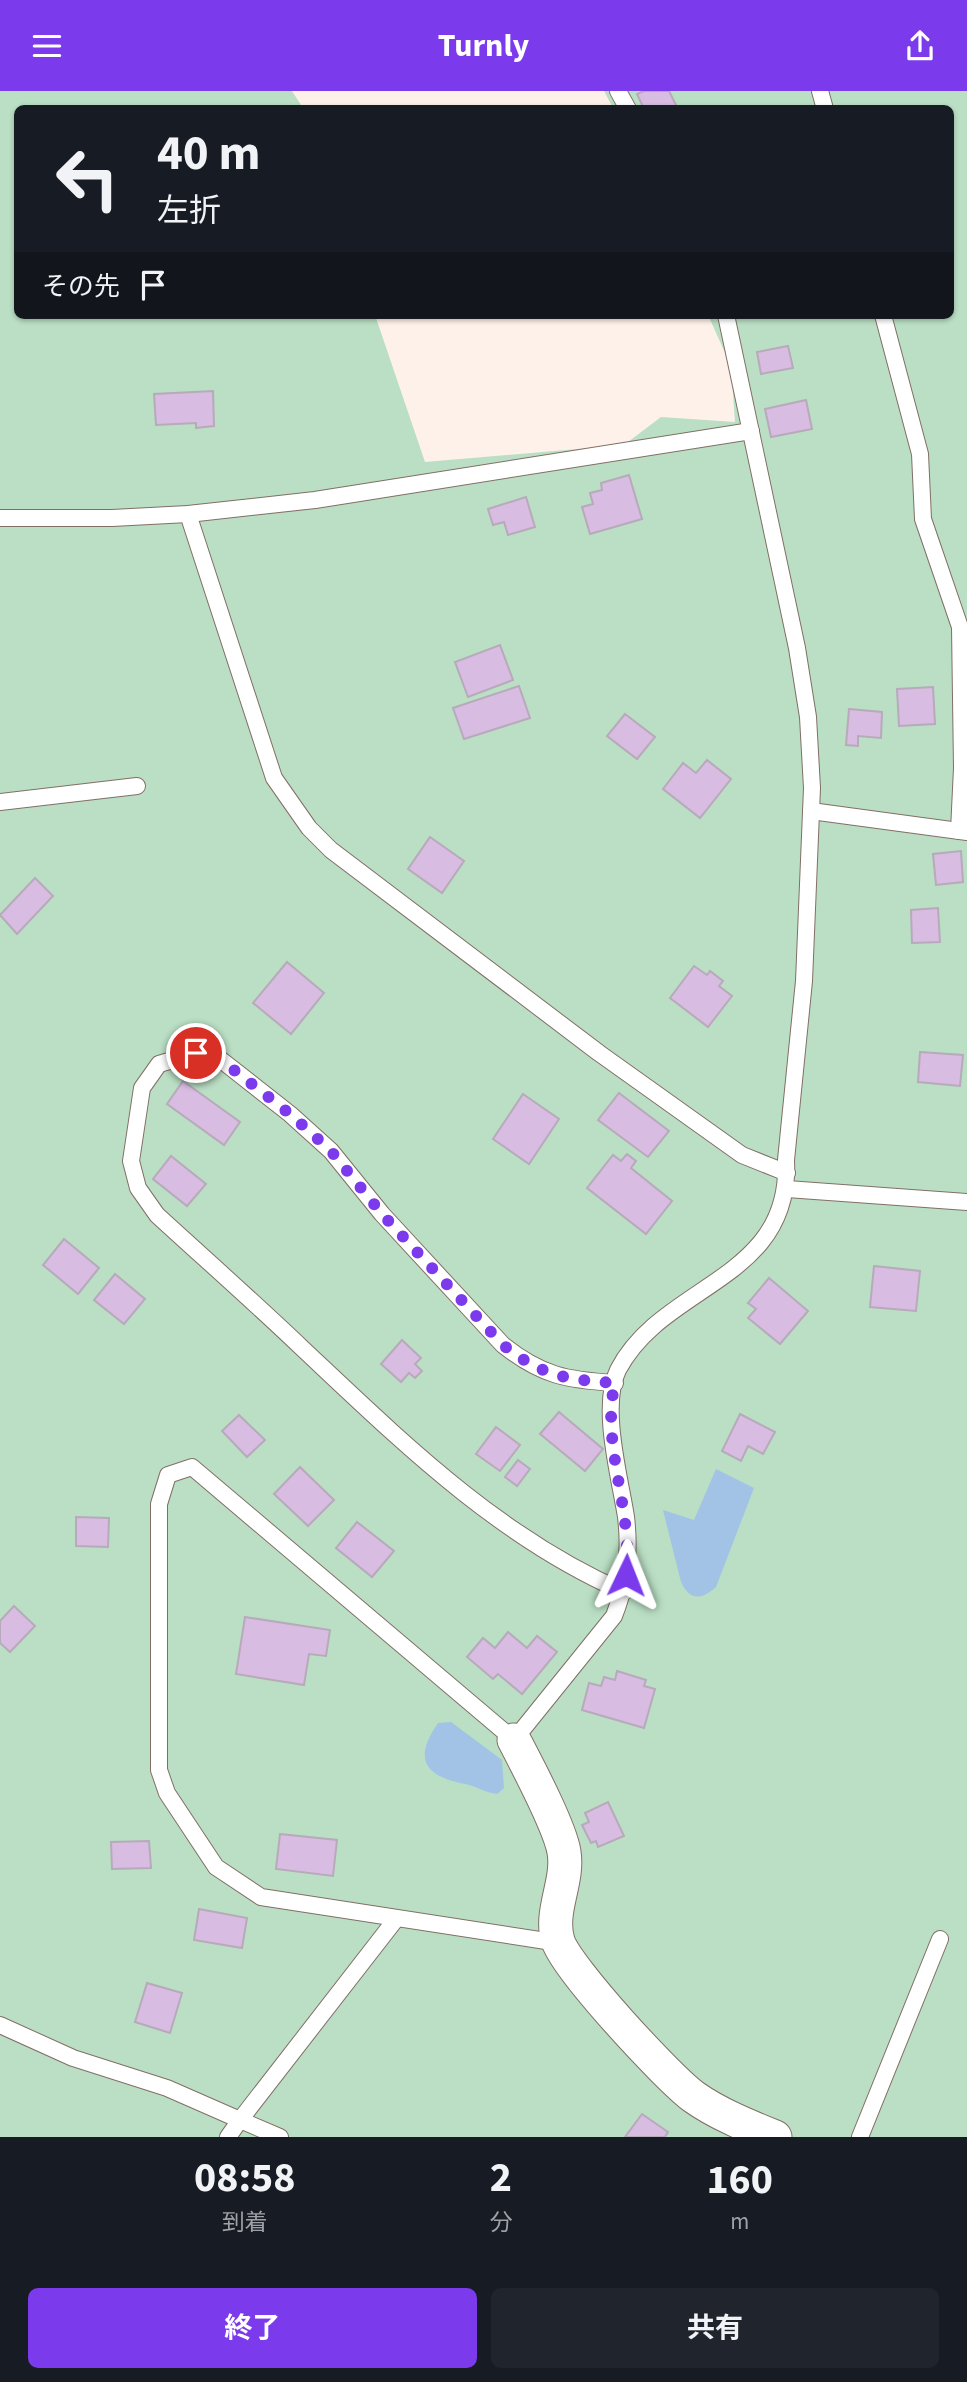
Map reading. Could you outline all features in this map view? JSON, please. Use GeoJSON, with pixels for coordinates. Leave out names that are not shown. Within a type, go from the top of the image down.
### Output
{"type":"FeatureCollection","features":[{"type":"Feature","properties":{"kind":"street"},"geometry":{"type":"LineString","coordinates":[[514,1740],[564,1852],[554,1921],[559,1943],[611,2011],[694,2097],[775,2137]]}},
{"type":"Feature","properties":{"kind":"lane"},"geometry":{"type":"LineString","coordinates":[[559,1943],[261,1897],[216,1867],[167,1793],[159,1770],[159,1504],[168,1475],[192,1467],[514,1740],[614,1616],[624,1592],[628,1557],[626,1518],[612,1426],[617,1372],[640,1337],[760,1246],[777,1217],[787,1181],[804,981],[811,811],[808,716],[797,648],[727,319]]}},
{"type":"Feature","properties":{"kind":"lane"},"geometry":{"type":"LineString","coordinates":[[811,811],[963,831],[960,628],[923,519],[920,454],[884,319]]}},
{"type":"Feature","properties":{"kind":"lane"},"geometry":{"type":"LineString","coordinates":[[0,518],[112,518],[188,514],[254,504],[315,500],[751,431]]}},
{"type":"Feature","properties":{"kind":"lane"},"geometry":{"type":"LineString","coordinates":[[188,514],[274,778],[309,828],[331,850],[610,1061],[741,1155],[787,1181],[967,1202]]}},
{"type":"Feature","properties":{"kind":"lane"},"geometry":{"type":"LineString","coordinates":[[0,802],[137,786]]}},
{"type":"Feature","properties":{"kind":"lane"},"geometry":{"type":"LineString","coordinates":[[615,1383],[567,1380],[524,1362],[503,1345],[382,1214],[331,1151],[290,1114],[220,1059],[196,1053],[159,1064],[142,1088],[131,1161],[138,1188],[157,1215],[454,1486],[513,1532],[576,1571],[624,1592]]}},
{"type":"Feature","properties":{"kind":"lane"},"geometry":{"type":"LineString","coordinates":[[228,2137],[396,1919]]}},
{"type":"Feature","properties":{"kind":"lane"},"geometry":{"type":"LineString","coordinates":[[860,2137],[940,1939]]}},
{"type":"Feature","properties":{"kind":"lane"},"geometry":{"type":"LineString","coordinates":[[0,2025],[73,2058],[167,2088],[279,2137]]}},
{"type":"Feature","properties":{"kind":"green space"},"geometry":{"type":"Polygon","coordinates":[[[0,91],[292,91],[301,105],[14,105],[14,319],[376,319],[425,462],[624,445],[661,417],[735,422],[731,366],[710,319],[954,319],[954,105],[611,105],[604,91],[967,91],[967,2137],[0,2137],[0,91]]]}},
{"type":"Feature","properties":{"kind":"water"},"geometry":{"type":"Polygon","coordinates":[[[716,1469],[754,1488],[716,1587],[696,1597],[688,1593],[681,1582],[663,1510],[694,1520],[716,1469]]]}},
{"type":"Feature","properties":{"kind":"water"},"geometry":{"type":"Polygon","coordinates":[[[451,1722],[502,1760],[504,1788],[497,1794],[451,1781],[432,1771],[427,1764],[425,1756],[430,1736],[438,1723],[451,1722]]]}},
{"type":"Feature","properties":{"kind":"building"},"geometry":{"type":"Polygon","coordinates":[[[644,91],[669,91],[676,105],[642,105],[637,94],[644,91]]]}},
{"type":"Feature","properties":{"kind":"building"},"geometry":{"type":"Polygon","coordinates":[[[788,346],[793,368],[761,374],[757,352],[788,346]]]}},
{"type":"Feature","properties":{"kind":"building"},"geometry":{"type":"Polygon","coordinates":[[[213,391],[214,426],[196,428],[196,423],[156,425],[154,394],[213,391]]]}},
{"type":"Feature","properties":{"kind":"building"},"geometry":{"type":"Polygon","coordinates":[[[806,400],[812,429],[771,437],[765,409],[806,400]]]}},
{"type":"Feature","properties":{"kind":"building"},"geometry":{"type":"Polygon","coordinates":[[[629,475],[642,519],[590,534],[582,507],[593,504],[590,493],[602,490],[601,483],[629,475]]]}},
{"type":"Feature","properties":{"kind":"building"},"geometry":{"type":"Polygon","coordinates":[[[526,497],[535,527],[508,535],[504,522],[493,525],[488,509],[526,497]]]}},
{"type":"Feature","properties":{"kind":"building"},"geometry":{"type":"Polygon","coordinates":[[[500,645],[513,680],[468,697],[455,662],[500,645]]]}},
{"type":"Feature","properties":{"kind":"building"},"geometry":{"type":"Polygon","coordinates":[[[519,686],[530,718],[464,739],[453,708],[519,686]]]}},
{"type":"Feature","properties":{"kind":"building"},"geometry":{"type":"Polygon","coordinates":[[[933,687],[935,724],[899,726],[897,689],[933,687]]]}},
{"type":"Feature","properties":{"kind":"building"},"geometry":{"type":"Polygon","coordinates":[[[849,709],[882,712],[881,738],[858,736],[858,746],[846,745],[849,709]]]}},
{"type":"Feature","properties":{"kind":"building"},"geometry":{"type":"Polygon","coordinates":[[[625,714],[655,737],[637,759],[607,736],[625,714]]]}},
{"type":"Feature","properties":{"kind":"building"},"geometry":{"type":"Polygon","coordinates":[[[707,760],[731,779],[700,818],[663,789],[683,763],[696,773],[707,760]]]}},
{"type":"Feature","properties":{"kind":"building"},"geometry":{"type":"Polygon","coordinates":[[[430,837],[464,861],[442,893],[408,869],[430,837]]]}},
{"type":"Feature","properties":{"kind":"building"},"geometry":{"type":"Polygon","coordinates":[[[961,851],[963,882],[936,885],[933,854],[961,851]]]}},
{"type":"Feature","properties":{"kind":"building"},"geometry":{"type":"Polygon","coordinates":[[[35,878],[53,896],[17,934],[0,915],[35,878]]]}},
{"type":"Feature","properties":{"kind":"building"},"geometry":{"type":"Polygon","coordinates":[[[938,908],[940,942],[912,943],[911,910],[938,908]]]}},
{"type":"Feature","properties":{"kind":"building"},"geometry":{"type":"Polygon","coordinates":[[[287,962],[324,993],[291,1034],[253,1003],[287,962]]]}},
{"type":"Feature","properties":{"kind":"building"},"geometry":{"type":"Polygon","coordinates":[[[694,966],[707,975],[710,971],[723,981],[719,986],[732,996],[708,1027],[670,998],[694,966]]]}},
{"type":"Feature","properties":{"kind":"building"},"geometry":{"type":"Polygon","coordinates":[[[920,1052],[963,1055],[960,1086],[918,1082],[920,1052]]]}},
{"type":"Feature","properties":{"kind":"building"},"geometry":{"type":"Polygon","coordinates":[[[183,1081],[240,1122],[224,1145],[167,1104],[183,1081]]]}},
{"type":"Feature","properties":{"kind":"building"},"geometry":{"type":"Polygon","coordinates":[[[619,1093],[669,1131],[648,1157],[598,1120],[619,1093]]]}},
{"type":"Feature","properties":{"kind":"building"},"geometry":{"type":"Polygon","coordinates":[[[523,1094],[559,1119],[529,1164],[493,1139],[523,1094]]]}},
{"type":"Feature","properties":{"kind":"building"},"geometry":{"type":"Polygon","coordinates":[[[627,1154],[636,1161],[631,1168],[672,1201],[646,1234],[587,1188],[613,1155],[621,1161],[627,1154]]]}},
{"type":"Feature","properties":{"kind":"building"},"geometry":{"type":"Polygon","coordinates":[[[171,1156],[206,1184],[187,1206],[153,1179],[171,1156]]]}},
{"type":"Feature","properties":{"kind":"building"},"geometry":{"type":"Polygon","coordinates":[[[64,1239],[99,1268],[78,1294],[43,1265],[64,1239]]]}},
{"type":"Feature","properties":{"kind":"building"},"geometry":{"type":"Polygon","coordinates":[[[874,1266],[920,1271],[916,1311],[870,1307],[874,1266]]]}},
{"type":"Feature","properties":{"kind":"building"},"geometry":{"type":"Polygon","coordinates":[[[115,1274],[145,1299],[124,1324],[94,1300],[115,1274]]]}},
{"type":"Feature","properties":{"kind":"building"},"geometry":{"type":"Polygon","coordinates":[[[769,1278],[808,1311],[780,1344],[748,1318],[756,1309],[748,1303],[769,1278]]]}},
{"type":"Feature","properties":{"kind":"building"},"geometry":{"type":"Polygon","coordinates":[[[402,1340],[421,1358],[415,1364],[422,1371],[415,1378],[409,1373],[401,1382],[381,1364],[402,1340]]]}},
{"type":"Feature","properties":{"kind":"building"},"geometry":{"type":"Polygon","coordinates":[[[559,1412],[603,1449],[585,1471],[540,1434],[559,1412]]]}},
{"type":"Feature","properties":{"kind":"building"},"geometry":{"type":"Polygon","coordinates":[[[740,1414],[775,1432],[763,1454],[748,1446],[741,1461],[722,1451],[740,1414]]]}},
{"type":"Feature","properties":{"kind":"building"},"geometry":{"type":"Polygon","coordinates":[[[239,1415],[265,1440],[247,1457],[222,1431],[239,1415]]]}},
{"type":"Feature","properties":{"kind":"building"},"geometry":{"type":"Polygon","coordinates":[[[496,1427],[520,1445],[500,1471],[476,1454],[496,1427]]]}},
{"type":"Feature","properties":{"kind":"building"},"geometry":{"type":"Polygon","coordinates":[[[518,1460],[530,1469],[517,1486],[505,1477],[518,1460]]]}},
{"type":"Feature","properties":{"kind":"building"},"geometry":{"type":"Polygon","coordinates":[[[300,1467],[334,1500],[308,1526],[274,1494],[300,1467]]]}},
{"type":"Feature","properties":{"kind":"building"},"geometry":{"type":"Polygon","coordinates":[[[76,1517],[109,1518],[108,1547],[76,1546],[76,1517]]]}},
{"type":"Feature","properties":{"kind":"building"},"geometry":{"type":"Polygon","coordinates":[[[357,1522],[394,1551],[372,1577],[336,1548],[357,1522]]]}},
{"type":"Feature","properties":{"kind":"building"},"geometry":{"type":"Polygon","coordinates":[[[14,1606],[35,1626],[10,1652],[0,1643],[0,1621],[14,1606]]]}},
{"type":"Feature","properties":{"kind":"building"},"geometry":{"type":"Polygon","coordinates":[[[245,1617],[330,1630],[326,1656],[309,1654],[304,1685],[236,1674],[245,1617]]]}},
{"type":"Feature","properties":{"kind":"building"},"geometry":{"type":"Polygon","coordinates":[[[508,1632],[527,1648],[537,1636],[557,1652],[522,1694],[498,1674],[493,1679],[467,1657],[483,1638],[495,1648],[508,1632]]]}},
{"type":"Feature","properties":{"kind":"building"},"geometry":{"type":"Polygon","coordinates":[[[617,1671],[646,1680],[644,1686],[655,1689],[644,1728],[582,1710],[589,1683],[601,1686],[604,1677],[615,1680],[617,1671]]]}},
{"type":"Feature","properties":{"kind":"building"},"geometry":{"type":"Polygon","coordinates":[[[608,1802],[624,1836],[598,1847],[596,1841],[591,1843],[582,1825],[589,1822],[585,1813],[608,1802]]]}},
{"type":"Feature","properties":{"kind":"building"},"geometry":{"type":"Polygon","coordinates":[[[280,1834],[337,1840],[333,1876],[276,1869],[280,1834]]]}},
{"type":"Feature","properties":{"kind":"building"},"geometry":{"type":"Polygon","coordinates":[[[149,1841],[151,1868],[112,1869],[111,1842],[149,1841]]]}},
{"type":"Feature","properties":{"kind":"building"},"geometry":{"type":"Polygon","coordinates":[[[199,1909],[247,1918],[242,1948],[194,1940],[199,1909]]]}},
{"type":"Feature","properties":{"kind":"building"},"geometry":{"type":"Polygon","coordinates":[[[147,1983],[182,1993],[170,2033],[135,2022],[147,1983]]]}},
{"type":"Feature","properties":{"kind":"building"},"geometry":{"type":"Polygon","coordinates":[[[642,2114],[668,2132],[665,2137],[625,2137],[642,2114]]]}},
{"type":"Feature","properties":{"kind":"route"},"geometry":{"type":"LineString","coordinates":[[196,1053],[220,1059],[290,1114],[331,1151],[382,1214],[503,1345],[524,1362],[567,1380],[615,1383],[612,1394],[612,1426],[626,1518],[626,1575]]}}]}
